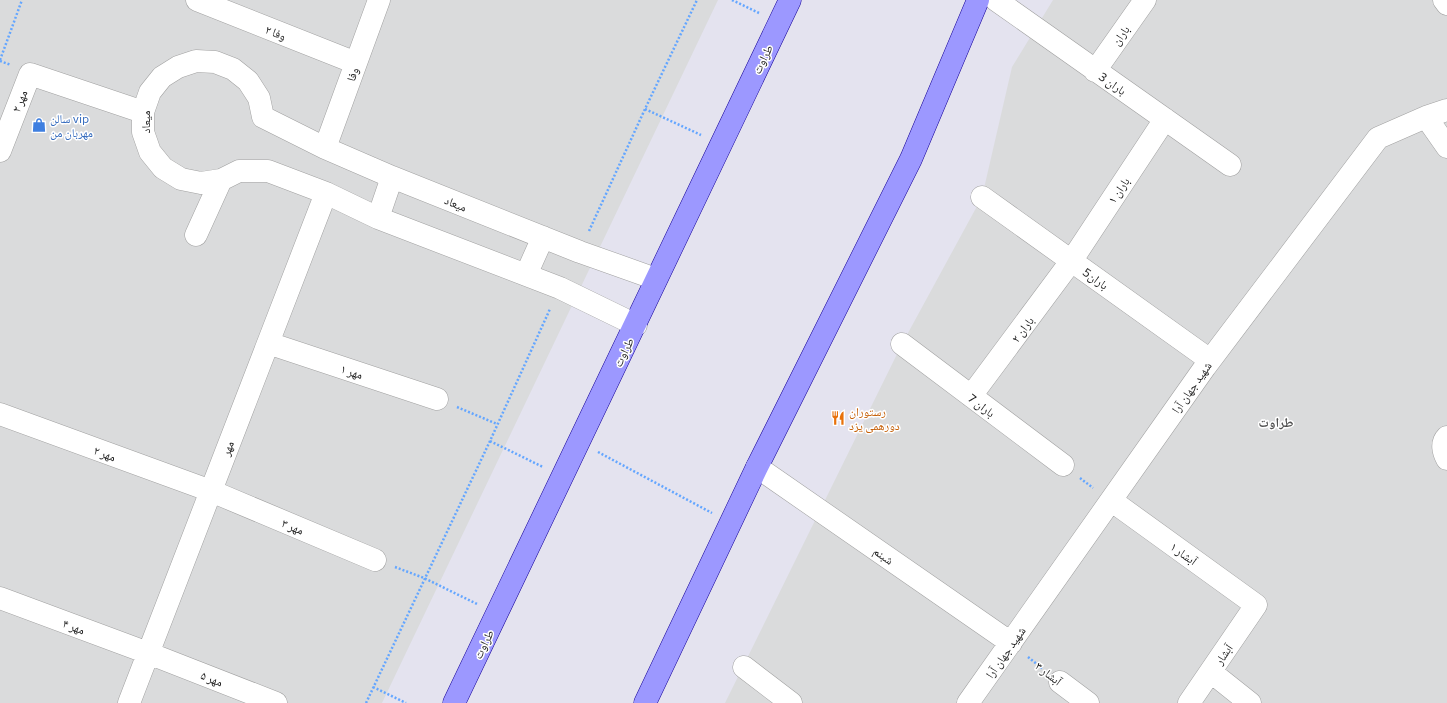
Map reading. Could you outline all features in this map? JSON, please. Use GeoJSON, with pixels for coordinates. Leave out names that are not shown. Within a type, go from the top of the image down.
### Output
{"type":"FeatureCollection","features":[{"type":"Feature","properties":{"kind":"main road","name":"طراوت"},"geometry":{"type":"LineString","coordinates":[[454,703],[790,0]]}},
{"type":"Feature","properties":{"kind":"main road"},"geometry":{"type":"LineString","coordinates":[[645,703],[756,467],[911,159],[978,0]]}},
{"type":"Feature","properties":{"kind":"street","name":"وفا ۲"},"geometry":{"type":"LineString","coordinates":[[197,0],[356,63]]}},
{"type":"Feature","properties":{"kind":"street","name":"وفا"},"geometry":{"type":"LineString","coordinates":[[325,148],[379,0]]}},
{"type":"Feature","properties":{"kind":"street","name":"باران 3"},"geometry":{"type":"LineString","coordinates":[[996,0],[1230,165]]}},
{"type":"Feature","properties":{"kind":"street","name":"باران"},"geometry":{"type":"LineString","coordinates":[[1095,70],[1145,0]]}},
{"type":"Feature","properties":{"kind":"street"},"geometry":{"type":"LineString","coordinates":[[1444,0],[1447,4]]}},
{"type":"Feature","properties":{"kind":"street","name":"میعاد"},"geometry":{"type":"LineString","coordinates":[[636,324],[560,288],[378,218],[326,193],[268,171],[239,171],[221,180],[201,183],[181,179],[163,168],[150,152],[143,132],[143,112],[150,92],[162,77],[178,67],[196,61],[215,62],[233,70],[248,82],[259,98],[263,117],[325,148],[392,177],[580,252],[656,279]]}},
{"type":"Feature","properties":{"kind":"street","name":"مهر ۲"},"geometry":{"type":"LineString","coordinates":[[0,150],[30,74],[143,112]]}},
{"type":"Feature","properties":{"kind":"street","name":"شهید جهان آرا"},"geometry":{"type":"LineString","coordinates":[[968,703],[1112,501],[1210,360],[1378,138],[1426,117],[1447,110]]}},
{"type":"Feature","properties":{"kind":"street"},"geometry":{"type":"LineString","coordinates":[[1426,117],[1447,147]]}},
{"type":"Feature","properties":{"kind":"street","name":"باران ۱"},"geometry":{"type":"LineString","coordinates":[[1072,260],[1165,119]]}},
{"type":"Feature","properties":{"kind":"street"},"geometry":{"type":"LineString","coordinates":[[378,218],[392,177]]}},
{"type":"Feature","properties":{"kind":"street"},"geometry":{"type":"LineString","coordinates":[[196,235],[221,180]]}},
{"type":"Feature","properties":{"kind":"street","name":"مهر"},"geometry":{"type":"LineString","coordinates":[[129,703],[326,193]]}},
{"type":"Feature","properties":{"kind":"street","name":"باران5"},"geometry":{"type":"LineString","coordinates":[[982,197],[1210,360]]}},
{"type":"Feature","properties":{"kind":"street"},"geometry":{"type":"LineString","coordinates":[[526,275],[543,237]]}},
{"type":"Feature","properties":{"kind":"street","name":"باران ۲"},"geometry":{"type":"LineString","coordinates":[[971,396],[1072,260]]}},
{"type":"Feature","properties":{"kind":"street","name":"مهر ۱"},"geometry":{"type":"LineString","coordinates":[[268,343],[437,399]]}},
{"type":"Feature","properties":{"kind":"street","name":"باران 7"},"geometry":{"type":"LineString","coordinates":[[902,344],[1063,465]]}},
{"type":"Feature","properties":{"kind":"street","name":"مهر ۲"},"geometry":{"type":"LineString","coordinates":[[0,414],[211,491]]}},
{"type":"Feature","properties":{"kind":"street"},"geometry":{"type":"LineString","coordinates":[[1447,437],[1444,440],[1443,449],[1447,459]]}},
{"type":"Feature","properties":{"kind":"street","name":"شبنم"},"geometry":{"type":"LineString","coordinates":[[756,467],[1011,643]]}},
{"type":"Feature","properties":{"kind":"street","name":"مهر ۳"},"geometry":{"type":"LineString","coordinates":[[211,491],[375,560]]}},
{"type":"Feature","properties":{"kind":"street","name":"آبشار ۱"},"geometry":{"type":"LineString","coordinates":[[1112,501],[1256,605]]}},
{"type":"Feature","properties":{"kind":"street","name":"مهر ۴"},"geometry":{"type":"LineString","coordinates":[[0,598],[148,653]]}},
{"type":"Feature","properties":{"kind":"street","name":"آبشار"},"geometry":{"type":"LineString","coordinates":[[1188,703],[1211,672],[1256,605]]}},
{"type":"Feature","properties":{"kind":"street","name":"مهر ۵"},"geometry":{"type":"LineString","coordinates":[[148,653],[276,703]]}},
{"type":"Feature","properties":{"kind":"street"},"geometry":{"type":"LineString","coordinates":[[744,667],[791,703]]}},
{"type":"Feature","properties":{"kind":"street"},"geometry":{"type":"LineString","coordinates":[[1211,672],[1250,703]]}},
{"type":"Feature","properties":{"kind":"street","name":"آبشار ۳"},"geometry":{"type":"LineString","coordinates":[[1060,682],[1088,703]]}},
{"type":"Feature","properties":{"kind":"path"},"geometry":{"type":"LineString","coordinates":[[0,60],[22,0]]}},
{"type":"Feature","properties":{"kind":"path"},"geometry":{"type":"LineString","coordinates":[[580,252],[645,109],[697,0]]}},
{"type":"Feature","properties":{"kind":"path"},"geometry":{"type":"LineString","coordinates":[[732,0],[779,23]]}},
{"type":"Feature","properties":{"kind":"path"},"geometry":{"type":"LineString","coordinates":[[645,109],[721,145]]}},
{"type":"Feature","properties":{"kind":"path"},"geometry":{"type":"LineString","coordinates":[[366,703],[490,441],[560,288]]}},
{"type":"Feature","properties":{"kind":"path"},"geometry":{"type":"LineString","coordinates":[[437,399],[497,424]]}},
{"type":"Feature","properties":{"kind":"path"},"geometry":{"type":"LineString","coordinates":[[490,441],[563,477]]}},
{"type":"Feature","properties":{"kind":"path"},"geometry":{"type":"LineString","coordinates":[[580,442],[730,523]]}},
{"type":"Feature","properties":{"kind":"path"},"geometry":{"type":"LineString","coordinates":[[1063,465],[1112,501]]}},
{"type":"Feature","properties":{"kind":"path"},"geometry":{"type":"LineString","coordinates":[[375,560],[424,578],[497,614]]}},
{"type":"Feature","properties":{"kind":"path","name":"آبشار ۳"},"geometry":{"type":"LineString","coordinates":[[1011,643],[1060,682]]}},
{"type":"Feature","properties":{"kind":"path"},"geometry":{"type":"LineString","coordinates":[[373,687],[406,703]]}},
{"type":"Feature","properties":{"kind":"shaded area"},"geometry":{"type":"Polygon","coordinates":[[[0,0],[718,0],[382,703],[0,703],[0,0]]]}},
{"type":"Feature","properties":{"kind":"shaded area"},"geometry":{"type":"Polygon","coordinates":[[[1053,0],[1447,0],[1447,703],[725,703],[902,344],[982,197],[1012,67],[1053,0]]]}},
{"type":"Feature","properties":{"kind":"place","name":"سالن vip مهربان من"},"geometry":{"type":"Point","coordinates":[39,125]}},
{"type":"Feature","properties":{"kind":"place","name":"رستوران دورهمی یزد"},"geometry":{"type":"Point","coordinates":[838,418]}},
{"type":"Feature","properties":{"kind":"district","name":"طراوت"},"geometry":{"type":"Point","coordinates":[1276,422]}}]}
